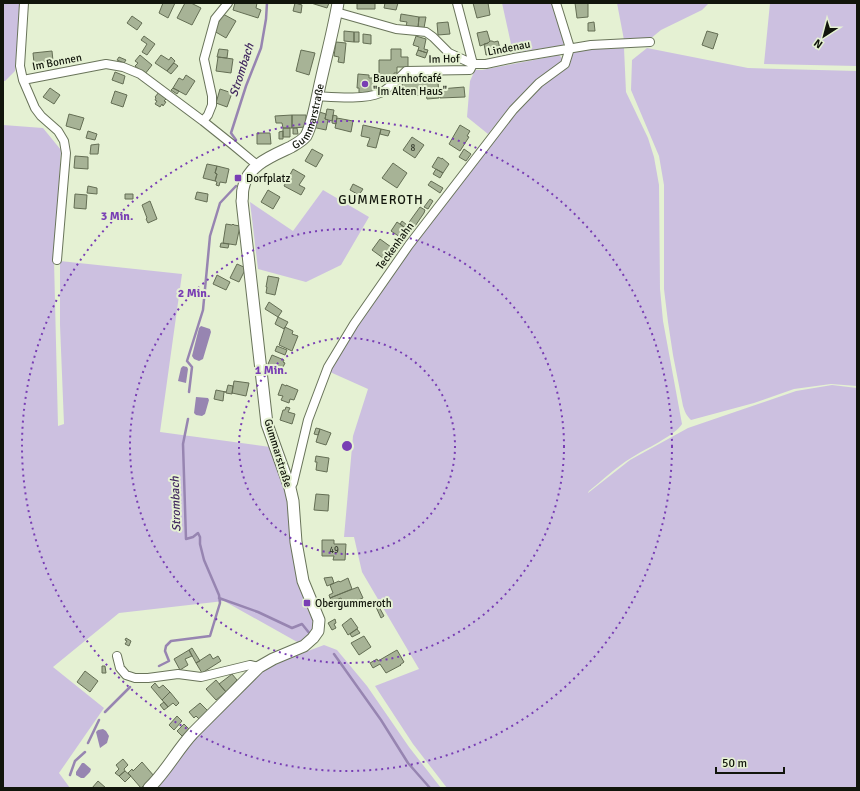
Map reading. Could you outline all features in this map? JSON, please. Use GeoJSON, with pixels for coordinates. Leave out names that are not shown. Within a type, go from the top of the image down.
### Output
{"type":"FeatureCollection","features":[{"type":"Feature","properties":{"kind":"street"},"geometry":{"type":"LineString","coordinates":[[23,80],[20,66],[24,3]]}},
{"type":"Feature","properties":{"kind":"street"},"geometry":{"type":"LineString","coordinates":[[203,121],[208,115],[212,105],[212,96],[204,59],[216,19],[228,3]]}},
{"type":"Feature","properties":{"kind":"street","name":"Im Hof"},"geometry":{"type":"LineString","coordinates":[[317,96],[369,96],[380,93],[396,82],[406,71],[470,70],[473,64],[457,3]]}},
{"type":"Feature","properties":{"kind":"street"},"geometry":{"type":"LineString","coordinates":[[556,3],[570,48]]}},
{"type":"Feature","properties":{"kind":"street","name":"Lindenau"},"geometry":{"type":"LineString","coordinates":[[337,8],[396,29],[426,32],[449,53],[473,64],[486,64],[592,45],[650,42]]}},
{"type":"Feature","properties":{"kind":"street","name":"Gummarstraße"},"geometry":{"type":"LineString","coordinates":[[149,788],[167,768],[188,738],[259,667],[273,659],[304,646],[313,638],[318,630],[319,620],[303,581],[296,542],[293,501],[290,488],[268,424],[242,201],[243,188],[247,177],[253,169],[268,158],[300,142],[305,137],[310,127],[337,8]]}},
{"type":"Feature","properties":{"kind":"street","name":"Teckenhahn"},"geometry":{"type":"LineString","coordinates":[[290,488],[293,483],[308,420],[328,367],[354,324],[409,245],[513,110],[539,83],[565,64],[570,48]]}},
{"type":"Feature","properties":{"kind":"street","name":"Im Bonnen"},"geometry":{"type":"LineString","coordinates":[[57,260],[66,153],[64,141],[58,131],[41,116],[35,108],[23,80],[106,64],[123,67],[140,74],[203,121],[257,165]]}},
{"type":"Feature","properties":{"kind":"street"},"geometry":{"type":"LineString","coordinates":[[117,656],[120,668],[126,675],[135,678],[148,678],[178,674],[201,677],[250,665],[259,667]]}},
{"type":"Feature","properties":{"kind":"shaded area"},"geometry":{"type":"Polygon","coordinates":[[[3,3],[21,3],[15,71],[5,81],[3,81],[3,3]]]}},
{"type":"Feature","properties":{"kind":"shaded area"},"geometry":{"type":"Polygon","coordinates":[[[502,3],[553,3],[564,45],[513,53],[502,3]]]}},
{"type":"Feature","properties":{"kind":"shaded area"},"geometry":{"type":"Polygon","coordinates":[[[617,3],[709,3],[702,10],[661,30],[650,39],[624,40],[617,3]]]}},
{"type":"Feature","properties":{"kind":"shaded area"},"geometry":{"type":"Polygon","coordinates":[[[770,3],[857,3],[857,66],[764,64],[770,3]]]}},
{"type":"Feature","properties":{"kind":"shaded area"},"geometry":{"type":"Polygon","coordinates":[[[624,48],[626,92],[648,138],[654,157],[659,185],[660,289],[663,321],[682,424],[673,433],[620,465],[588,493],[630,460],[688,428],[796,391],[832,385],[857,388],[857,788],[447,788],[413,744],[375,686],[419,669],[362,572],[354,537],[344,537],[353,436],[368,389],[330,372],[356,326],[411,248],[515,111],[541,86],[569,67],[573,51],[624,48]]]}},
{"type":"Feature","properties":{"kind":"shaded area"},"geometry":{"type":"Polygon","coordinates":[[[647,48],[748,68],[857,71],[857,386],[831,384],[794,389],[754,403],[691,420],[685,412],[673,355],[664,289],[664,185],[659,156],[631,90],[632,60],[647,48]]]}},
{"type":"Feature","properties":{"kind":"shaded area"},"geometry":{"type":"Polygon","coordinates":[[[559,55],[562,58],[562,62],[535,81],[510,107],[488,134],[467,117],[470,81],[475,70],[482,70],[559,55]]]}},
{"type":"Feature","properties":{"kind":"shaded area"},"geometry":{"type":"Polygon","coordinates":[[[3,125],[43,128],[61,150],[54,260],[58,426],[64,424],[60,325],[60,261],[182,274],[160,432],[270,447],[287,497],[291,539],[299,585],[314,619],[311,633],[299,643],[224,601],[119,613],[53,667],[104,708],[59,773],[70,788],[3,788],[3,125]]]}},
{"type":"Feature","properties":{"kind":"shaded area"},"geometry":{"type":"Polygon","coordinates":[[[323,190],[369,217],[341,265],[306,282],[258,269],[250,202],[293,231],[323,190]]]}},
{"type":"Feature","properties":{"kind":"shaded area"},"geometry":{"type":"Polygon","coordinates":[[[201,326],[210,329],[211,332],[203,359],[199,361],[194,359],[192,356],[199,328],[201,326]]]}},
{"type":"Feature","properties":{"kind":"shaded area"},"geometry":{"type":"Polygon","coordinates":[[[183,366],[187,367],[188,369],[186,383],[178,381],[181,368],[183,366]]]}},
{"type":"Feature","properties":{"kind":"shaded area"},"geometry":{"type":"Polygon","coordinates":[[[196,397],[208,398],[209,400],[205,414],[202,416],[194,413],[196,397]]]}},
{"type":"Feature","properties":{"kind":"shaded area"},"geometry":{"type":"Polygon","coordinates":[[[324,645],[337,650],[367,686],[409,747],[441,788],[155,788],[197,736],[258,673],[271,665],[324,645]]]}},
{"type":"Feature","properties":{"kind":"shaded area"},"geometry":{"type":"Polygon","coordinates":[[[103,729],[109,736],[107,743],[100,748],[96,732],[103,729]]]}},
{"type":"Feature","properties":{"kind":"shaded area"},"geometry":{"type":"Polygon","coordinates":[[[82,763],[91,769],[84,778],[76,775],[76,772],[82,763]]]}},
{"type":"Feature","properties":{"kind":"building"},"geometry":{"type":"Polygon","coordinates":[[[163,3],[175,3],[168,18],[159,13],[163,3]]]}},
{"type":"Feature","properties":{"kind":"building"},"geometry":{"type":"Polygon","coordinates":[[[185,3],[191,3],[201,8],[192,25],[177,18],[185,3]]]}},
{"type":"Feature","properties":{"kind":"building"},"geometry":{"type":"Polygon","coordinates":[[[235,3],[257,3],[256,8],[261,10],[258,18],[233,10],[235,3]]]}},
{"type":"Feature","properties":{"kind":"building"},"geometry":{"type":"Polygon","coordinates":[[[295,3],[302,5],[301,13],[293,11],[295,3]]]}},
{"type":"Feature","properties":{"kind":"building"},"geometry":{"type":"Polygon","coordinates":[[[311,3],[329,3],[327,8],[311,3]]]}},
{"type":"Feature","properties":{"kind":"building"},"geometry":{"type":"Polygon","coordinates":[[[357,3],[375,3],[375,9],[357,9],[357,3]]]}},
{"type":"Feature","properties":{"kind":"building"},"geometry":{"type":"Polygon","coordinates":[[[385,3],[398,3],[396,10],[384,8],[385,3]]]}},
{"type":"Feature","properties":{"kind":"building"},"geometry":{"type":"Polygon","coordinates":[[[473,3],[488,3],[490,15],[477,18],[473,3]]]}},
{"type":"Feature","properties":{"kind":"building"},"geometry":{"type":"Polygon","coordinates":[[[575,3],[588,3],[588,17],[577,18],[575,3]]]}},
{"type":"Feature","properties":{"kind":"building"},"geometry":{"type":"Polygon","coordinates":[[[223,14],[236,21],[226,38],[214,31],[223,14]]]}},
{"type":"Feature","properties":{"kind":"building"},"geometry":{"type":"Polygon","coordinates":[[[401,14],[419,17],[418,28],[406,26],[407,22],[400,21],[401,14]]]}},
{"type":"Feature","properties":{"kind":"building"},"geometry":{"type":"Polygon","coordinates":[[[132,16],[142,23],[137,30],[127,23],[132,16]]]}},
{"type":"Feature","properties":{"kind":"building"},"geometry":{"type":"Polygon","coordinates":[[[419,17],[426,17],[424,28],[418,28],[419,17]]]}},
{"type":"Feature","properties":{"kind":"building"},"geometry":{"type":"Polygon","coordinates":[[[448,22],[450,34],[438,35],[437,23],[448,22]]]}},
{"type":"Feature","properties":{"kind":"building"},"geometry":{"type":"Polygon","coordinates":[[[594,22],[595,31],[588,31],[588,23],[594,22]]]}},
{"type":"Feature","properties":{"kind":"building"},"geometry":{"type":"Polygon","coordinates":[[[344,31],[354,32],[354,42],[344,41],[344,31]]]}},
{"type":"Feature","properties":{"kind":"building"},"geometry":{"type":"Polygon","coordinates":[[[487,31],[490,41],[480,46],[477,33],[487,31]]]}},
{"type":"Feature","properties":{"kind":"building"},"geometry":{"type":"Polygon","coordinates":[[[707,31],[718,34],[713,49],[702,45],[707,31]]]}},
{"type":"Feature","properties":{"kind":"building"},"geometry":{"type":"Polygon","coordinates":[[[354,32],[359,32],[359,42],[354,42],[354,32]]]}},
{"type":"Feature","properties":{"kind":"building"},"geometry":{"type":"Polygon","coordinates":[[[363,34],[371,35],[371,44],[363,43],[363,34]]]}},
{"type":"Feature","properties":{"kind":"building"},"geometry":{"type":"Polygon","coordinates":[[[144,36],[155,44],[147,55],[142,52],[147,44],[141,40],[144,36]]]}},
{"type":"Feature","properties":{"kind":"building"},"geometry":{"type":"Polygon","coordinates":[[[416,36],[426,39],[424,49],[428,50],[427,53],[418,50],[419,47],[413,45],[416,36]]]}},
{"type":"Feature","properties":{"kind":"building"},"geometry":{"type":"Polygon","coordinates":[[[490,41],[498,41],[501,52],[486,55],[484,44],[490,41]]]}},
{"type":"Feature","properties":{"kind":"building"},"geometry":{"type":"Polygon","coordinates":[[[336,42],[346,43],[344,63],[338,62],[339,57],[334,56],[336,42]]]}},
{"type":"Feature","properties":{"kind":"building"},"geometry":{"type":"Polygon","coordinates":[[[219,49],[228,50],[227,58],[217,57],[219,49]]]}},
{"type":"Feature","properties":{"kind":"building"},"geometry":{"type":"Polygon","coordinates":[[[391,49],[401,49],[401,57],[408,57],[408,67],[397,67],[397,73],[394,73],[394,79],[390,79],[391,81],[384,81],[379,79],[379,60],[391,60],[391,49]]]}},
{"type":"Feature","properties":{"kind":"building"},"geometry":{"type":"Polygon","coordinates":[[[301,50],[315,53],[309,75],[296,71],[301,50]]]}},
{"type":"Feature","properties":{"kind":"building"},"geometry":{"type":"Polygon","coordinates":[[[418,50],[427,53],[425,58],[416,55],[418,50]]]}},
{"type":"Feature","properties":{"kind":"building"},"geometry":{"type":"Polygon","coordinates":[[[52,51],[53,61],[34,63],[33,53],[52,51]]]}},
{"type":"Feature","properties":{"kind":"building"},"geometry":{"type":"Polygon","coordinates":[[[140,55],[152,65],[145,74],[135,66],[138,63],[135,61],[140,55]]]}},
{"type":"Feature","properties":{"kind":"building"},"geometry":{"type":"Polygon","coordinates":[[[161,55],[169,60],[171,57],[175,61],[167,71],[155,63],[161,55]]]}},
{"type":"Feature","properties":{"kind":"building"},"geometry":{"type":"Polygon","coordinates":[[[119,57],[126,60],[124,63],[117,60],[119,57]]]}},
{"type":"Feature","properties":{"kind":"building"},"geometry":{"type":"Polygon","coordinates":[[[218,57],[233,59],[231,73],[216,71],[218,57]]]}},
{"type":"Feature","properties":{"kind":"building"},"geometry":{"type":"Polygon","coordinates":[[[174,63],[178,66],[171,74],[167,71],[174,63]]]}},
{"type":"Feature","properties":{"kind":"building"},"geometry":{"type":"Polygon","coordinates":[[[115,72],[125,76],[123,84],[112,80],[115,72]]]}},
{"type":"Feature","properties":{"kind":"building"},"geometry":{"type":"Polygon","coordinates":[[[408,73],[416,73],[416,77],[426,77],[426,82],[438,81],[439,98],[427,99],[426,95],[403,96],[402,82],[406,81],[408,73]]]}},
{"type":"Feature","properties":{"kind":"building"},"geometry":{"type":"Polygon","coordinates":[[[358,74],[369,75],[369,78],[375,78],[374,91],[359,93],[359,88],[357,88],[358,74]]]}},
{"type":"Feature","properties":{"kind":"building"},"geometry":{"type":"Polygon","coordinates":[[[186,75],[195,81],[186,95],[173,88],[179,78],[183,80],[186,75]]]}},
{"type":"Feature","properties":{"kind":"building"},"geometry":{"type":"Polygon","coordinates":[[[464,87],[465,97],[440,98],[440,89],[464,87]]]}},
{"type":"Feature","properties":{"kind":"building"},"geometry":{"type":"Polygon","coordinates":[[[50,88],[60,95],[54,104],[43,97],[50,88]]]}},
{"type":"Feature","properties":{"kind":"building"},"geometry":{"type":"Polygon","coordinates":[[[173,88],[179,91],[177,94],[171,90],[173,88]]]}},
{"type":"Feature","properties":{"kind":"building"},"geometry":{"type":"Polygon","coordinates":[[[220,89],[232,93],[227,107],[216,103],[220,89]]]}},
{"type":"Feature","properties":{"kind":"building"},"geometry":{"type":"Polygon","coordinates":[[[115,91],[127,95],[123,107],[111,103],[115,91]]]}},
{"type":"Feature","properties":{"kind":"building"},"geometry":{"type":"Polygon","coordinates":[[[159,92],[167,98],[164,101],[166,102],[163,106],[162,104],[160,107],[155,104],[157,101],[155,100],[155,97],[159,92]]]}},
{"type":"Feature","properties":{"kind":"building"},"geometry":{"type":"Polygon","coordinates":[[[327,109],[334,110],[332,121],[325,119],[327,109]]]}},
{"type":"Feature","properties":{"kind":"building"},"geometry":{"type":"Polygon","coordinates":[[[316,111],[326,114],[325,119],[328,120],[326,130],[312,127],[316,111]]]}},
{"type":"Feature","properties":{"kind":"building"},"geometry":{"type":"Polygon","coordinates":[[[69,114],[84,118],[80,130],[66,126],[69,114]]]}},
{"type":"Feature","properties":{"kind":"building"},"geometry":{"type":"Polygon","coordinates":[[[292,115],[306,115],[306,127],[292,128],[292,115]]]}},
{"type":"Feature","properties":{"kind":"building"},"geometry":{"type":"Polygon","coordinates":[[[292,115],[292,128],[283,128],[282,123],[276,123],[275,116],[292,115]]]}},
{"type":"Feature","properties":{"kind":"building"},"geometry":{"type":"Polygon","coordinates":[[[333,115],[337,116],[336,124],[332,123],[333,115]]]}},
{"type":"Feature","properties":{"kind":"building"},"geometry":{"type":"Polygon","coordinates":[[[337,118],[353,121],[351,132],[335,128],[337,118]]]}},
{"type":"Feature","properties":{"kind":"building"},"geometry":{"type":"Polygon","coordinates":[[[363,125],[381,129],[376,148],[367,146],[370,138],[361,136],[363,125]]]}},
{"type":"Feature","properties":{"kind":"building"},"geometry":{"type":"Polygon","coordinates":[[[460,125],[470,131],[467,136],[469,137],[460,151],[449,144],[460,125]]]}},
{"type":"Feature","properties":{"kind":"building"},"geometry":{"type":"Polygon","coordinates":[[[283,128],[290,128],[290,137],[283,137],[283,128]]]}},
{"type":"Feature","properties":{"kind":"building"},"geometry":{"type":"Polygon","coordinates":[[[293,128],[297,128],[298,134],[293,134],[293,128]]]}},
{"type":"Feature","properties":{"kind":"building"},"geometry":{"type":"Polygon","coordinates":[[[381,129],[390,131],[388,136],[380,134],[381,129]]]}},
{"type":"Feature","properties":{"kind":"building"},"geometry":{"type":"Polygon","coordinates":[[[88,131],[97,134],[95,140],[86,138],[88,131]]]}},
{"type":"Feature","properties":{"kind":"building"},"geometry":{"type":"Polygon","coordinates":[[[283,131],[283,139],[279,139],[279,132],[283,131]]]}},
{"type":"Feature","properties":{"kind":"building"},"geometry":{"type":"Polygon","coordinates":[[[257,133],[270,133],[271,144],[257,144],[257,133]]]}},
{"type":"Feature","properties":{"kind":"building"},"geometry":{"type":"Polygon","coordinates":[[[412,137],[424,145],[415,158],[403,150],[412,137]]]}},
{"type":"Feature","properties":{"kind":"building"},"geometry":{"type":"Polygon","coordinates":[[[99,144],[98,154],[90,154],[91,145],[99,144]]]}},
{"type":"Feature","properties":{"kind":"building"},"geometry":{"type":"Polygon","coordinates":[[[312,149],[323,155],[316,167],[305,161],[312,149]]]}},
{"type":"Feature","properties":{"kind":"building"},"geometry":{"type":"Polygon","coordinates":[[[464,149],[471,154],[466,161],[459,157],[464,149]]]}},
{"type":"Feature","properties":{"kind":"building"},"geometry":{"type":"Polygon","coordinates":[[[75,156],[88,157],[88,169],[74,168],[75,156]]]}},
{"type":"Feature","properties":{"kind":"building"},"geometry":{"type":"Polygon","coordinates":[[[438,157],[442,158],[449,164],[443,173],[432,167],[438,157]]]}},
{"type":"Feature","properties":{"kind":"building"},"geometry":{"type":"Polygon","coordinates":[[[393,163],[407,173],[397,188],[382,178],[393,163]]]}},
{"type":"Feature","properties":{"kind":"building"},"geometry":{"type":"Polygon","coordinates":[[[207,164],[217,166],[215,181],[203,178],[207,164]]]}},
{"type":"Feature","properties":{"kind":"building"},"geometry":{"type":"Polygon","coordinates":[[[217,166],[229,169],[226,183],[220,182],[219,186],[216,185],[217,182],[215,181],[217,166]]]}},
{"type":"Feature","properties":{"kind":"building"},"geometry":{"type":"Polygon","coordinates":[[[293,169],[305,176],[299,185],[305,188],[301,195],[284,186],[293,169]]]}},
{"type":"Feature","properties":{"kind":"building"},"geometry":{"type":"Polygon","coordinates":[[[436,169],[443,173],[440,178],[433,174],[436,169]]]}},
{"type":"Feature","properties":{"kind":"building"},"geometry":{"type":"Polygon","coordinates":[[[431,181],[443,188],[440,193],[428,185],[431,181]]]}},
{"type":"Feature","properties":{"kind":"building"},"geometry":{"type":"Polygon","coordinates":[[[353,184],[363,189],[359,195],[350,190],[353,184]]]}},
{"type":"Feature","properties":{"kind":"building"},"geometry":{"type":"Polygon","coordinates":[[[88,186],[97,188],[97,194],[87,193],[88,186]]]}},
{"type":"Feature","properties":{"kind":"building"},"geometry":{"type":"Polygon","coordinates":[[[268,190],[280,197],[273,209],[261,202],[268,190]]]}},
{"type":"Feature","properties":{"kind":"building"},"geometry":{"type":"Polygon","coordinates":[[[197,192],[208,194],[207,202],[195,199],[197,192]]]}},
{"type":"Feature","properties":{"kind":"building"},"geometry":{"type":"Polygon","coordinates":[[[75,194],[87,195],[86,209],[74,208],[75,194]]]}},
{"type":"Feature","properties":{"kind":"building"},"geometry":{"type":"Polygon","coordinates":[[[125,194],[133,194],[133,199],[125,199],[125,194]]]}},
{"type":"Feature","properties":{"kind":"building"},"geometry":{"type":"Polygon","coordinates":[[[430,199],[433,201],[428,209],[424,207],[430,199]]]}},
{"type":"Feature","properties":{"kind":"building"},"geometry":{"type":"Polygon","coordinates":[[[150,201],[157,219],[148,223],[142,205],[150,201]]]}},
{"type":"Feature","properties":{"kind":"building"},"geometry":{"type":"Polygon","coordinates":[[[420,207],[425,210],[424,213],[411,232],[400,224],[402,221],[407,225],[420,207]]]}},
{"type":"Feature","properties":{"kind":"building"},"geometry":{"type":"Polygon","coordinates":[[[397,222],[411,232],[403,239],[391,231],[397,222]]]}},
{"type":"Feature","properties":{"kind":"building"},"geometry":{"type":"Polygon","coordinates":[[[226,224],[240,226],[236,245],[223,243],[226,224]]]}},
{"type":"Feature","properties":{"kind":"building"},"geometry":{"type":"Polygon","coordinates":[[[380,239],[391,247],[383,258],[372,250],[380,239]]]}},
{"type":"Feature","properties":{"kind":"building"},"geometry":{"type":"Polygon","coordinates":[[[221,243],[229,244],[228,248],[220,247],[221,243]]]}},
{"type":"Feature","properties":{"kind":"building"},"geometry":{"type":"Polygon","coordinates":[[[237,264],[246,268],[239,282],[230,278],[237,264]]]}},
{"type":"Feature","properties":{"kind":"building"},"geometry":{"type":"Polygon","coordinates":[[[217,275],[230,282],[226,290],[213,284],[217,275]]]}},
{"type":"Feature","properties":{"kind":"building"},"geometry":{"type":"Polygon","coordinates":[[[268,276],[279,278],[275,295],[266,293],[268,276]]]}},
{"type":"Feature","properties":{"kind":"building"},"geometry":{"type":"Polygon","coordinates":[[[269,302],[282,311],[278,317],[265,309],[269,302]]]}},
{"type":"Feature","properties":{"kind":"building"},"geometry":{"type":"Polygon","coordinates":[[[278,317],[288,322],[284,329],[275,324],[278,317]]]}},
{"type":"Feature","properties":{"kind":"building"},"geometry":{"type":"Polygon","coordinates":[[[285,327],[293,331],[292,334],[298,336],[292,351],[279,345],[285,327]]]}},
{"type":"Feature","properties":{"kind":"building"},"geometry":{"type":"Polygon","coordinates":[[[277,346],[287,350],[285,355],[275,351],[277,346]]]}},
{"type":"Feature","properties":{"kind":"building"},"geometry":{"type":"Polygon","coordinates":[[[272,355],[284,360],[283,362],[285,363],[281,369],[268,364],[272,355]]]}},
{"type":"Feature","properties":{"kind":"building"},"geometry":{"type":"Polygon","coordinates":[[[234,381],[249,383],[246,396],[232,393],[234,381]]]}},
{"type":"Feature","properties":{"kind":"building"},"geometry":{"type":"Polygon","coordinates":[[[282,384],[298,390],[294,400],[290,399],[289,403],[281,400],[283,396],[278,395],[282,384]]]}},
{"type":"Feature","properties":{"kind":"building"},"geometry":{"type":"Polygon","coordinates":[[[228,385],[233,386],[232,394],[226,393],[228,385]]]}},
{"type":"Feature","properties":{"kind":"building"},"geometry":{"type":"Polygon","coordinates":[[[216,390],[226,392],[224,392],[223,401],[214,399],[216,390]]]}},
{"type":"Feature","properties":{"kind":"building"},"geometry":{"type":"Polygon","coordinates":[[[286,407],[290,408],[288,412],[295,414],[292,424],[280,420],[283,410],[285,410],[286,407]]]}},
{"type":"Feature","properties":{"kind":"building"},"geometry":{"type":"Polygon","coordinates":[[[316,428],[320,429],[318,435],[314,434],[316,428]]]}},
{"type":"Feature","properties":{"kind":"building"},"geometry":{"type":"Polygon","coordinates":[[[320,429],[331,433],[326,445],[316,442],[320,429]]]}},
{"type":"Feature","properties":{"kind":"building"},"geometry":{"type":"Polygon","coordinates":[[[316,456],[329,458],[327,472],[316,470],[316,456]]]}},
{"type":"Feature","properties":{"kind":"building"},"geometry":{"type":"Polygon","coordinates":[[[316,494],[329,495],[328,511],[314,510],[316,494]]]}},
{"type":"Feature","properties":{"kind":"building"},"geometry":{"type":"Polygon","coordinates":[[[322,540],[334,540],[334,544],[346,544],[345,560],[333,560],[334,556],[322,556],[322,540]]]}},
{"type":"Feature","properties":{"kind":"building"},"geometry":{"type":"Polygon","coordinates":[[[332,577],[334,583],[327,586],[324,578],[332,577]]]}},
{"type":"Feature","properties":{"kind":"building"},"geometry":{"type":"Polygon","coordinates":[[[348,578],[352,589],[330,598],[329,595],[333,593],[330,585],[348,578]]]}},
{"type":"Feature","properties":{"kind":"building"},"geometry":{"type":"Polygon","coordinates":[[[358,587],[363,598],[345,607],[341,598],[336,600],[337,602],[333,603],[330,598],[358,587]]]}},
{"type":"Feature","properties":{"kind":"building"},"geometry":{"type":"Polygon","coordinates":[[[378,605],[384,616],[381,618],[376,607],[378,605]]]}},
{"type":"Feature","properties":{"kind":"building"},"geometry":{"type":"Polygon","coordinates":[[[351,618],[358,628],[348,635],[342,625],[351,618]]]}},
{"type":"Feature","properties":{"kind":"building"},"geometry":{"type":"Polygon","coordinates":[[[335,619],[336,623],[334,624],[336,628],[332,630],[328,623],[335,619]]]}},
{"type":"Feature","properties":{"kind":"building"},"geometry":{"type":"Polygon","coordinates":[[[357,629],[360,633],[352,637],[350,634],[357,629]]]}},
{"type":"Feature","properties":{"kind":"building"},"geometry":{"type":"Polygon","coordinates":[[[364,636],[371,647],[359,655],[351,643],[364,636]]]}},
{"type":"Feature","properties":{"kind":"building"},"geometry":{"type":"Polygon","coordinates":[[[126,638],[131,641],[129,646],[125,644],[127,641],[125,640],[126,638]]]}},
{"type":"Feature","properties":{"kind":"building"},"geometry":{"type":"Polygon","coordinates":[[[192,648],[200,661],[196,663],[189,650],[192,648]]]}},
{"type":"Feature","properties":{"kind":"building"},"geometry":{"type":"Polygon","coordinates":[[[189,650],[192,656],[185,659],[188,665],[180,670],[174,659],[189,650]]]}},
{"type":"Feature","properties":{"kind":"building"},"geometry":{"type":"Polygon","coordinates":[[[397,650],[404,662],[401,665],[386,673],[380,664],[373,668],[370,663],[377,659],[378,661],[397,650]]]}},
{"type":"Feature","properties":{"kind":"building"},"geometry":{"type":"Polygon","coordinates":[[[210,654],[213,659],[218,656],[221,661],[202,673],[196,663],[210,654]]]}},
{"type":"Feature","properties":{"kind":"building"},"geometry":{"type":"Polygon","coordinates":[[[102,666],[105,666],[106,673],[102,673],[102,666]]]}},
{"type":"Feature","properties":{"kind":"building"},"geometry":{"type":"Polygon","coordinates":[[[85,671],[98,681],[90,692],[77,682],[85,671]]]}},
{"type":"Feature","properties":{"kind":"building"},"geometry":{"type":"Polygon","coordinates":[[[232,674],[237,680],[226,692],[219,684],[232,674]]]}},
{"type":"Feature","properties":{"kind":"building"},"geometry":{"type":"Polygon","coordinates":[[[216,680],[226,692],[216,700],[206,689],[216,680]]]}},
{"type":"Feature","properties":{"kind":"building"},"geometry":{"type":"Polygon","coordinates":[[[155,683],[159,688],[163,685],[170,692],[162,700],[151,687],[155,683]]]}},
{"type":"Feature","properties":{"kind":"building"},"geometry":{"type":"Polygon","coordinates":[[[170,692],[179,703],[176,706],[173,703],[168,707],[162,700],[170,692]]]}},
{"type":"Feature","properties":{"kind":"building"},"geometry":{"type":"Polygon","coordinates":[[[164,702],[168,707],[164,710],[160,705],[164,702]]]}},
{"type":"Feature","properties":{"kind":"building"},"geometry":{"type":"Polygon","coordinates":[[[200,703],[208,711],[199,719],[196,716],[194,718],[189,712],[200,703]]]}},
{"type":"Feature","properties":{"kind":"building"},"geometry":{"type":"Polygon","coordinates":[[[177,716],[182,721],[174,730],[169,725],[177,716]]]}},
{"type":"Feature","properties":{"kind":"building"},"geometry":{"type":"Polygon","coordinates":[[[184,724],[189,729],[182,736],[177,731],[184,724]]]}},
{"type":"Feature","properties":{"kind":"building"},"geometry":{"type":"Polygon","coordinates":[[[123,759],[128,765],[124,769],[125,771],[119,776],[115,773],[119,769],[116,765],[123,759]]]}},
{"type":"Feature","properties":{"kind":"building"},"geometry":{"type":"Polygon","coordinates":[[[142,762],[154,776],[141,788],[128,773],[132,769],[133,771],[142,762]]]}},
{"type":"Feature","properties":{"kind":"building"},"geometry":{"type":"Polygon","coordinates":[[[125,771],[131,776],[125,782],[119,776],[125,771]]]}},
{"type":"Feature","properties":{"kind":"building"},"geometry":{"type":"Polygon","coordinates":[[[98,781],[106,788],[92,788],[98,781]]]}},
{"type":"Feature","properties":{"kind":"waterway","name":"Strombach"},"geometry":{"type":"LineString","coordinates":[[236,140],[231,133],[246,86],[261,48],[267,3]]}},
{"type":"Feature","properties":{"kind":"waterway","name":"Strombach"},"geometry":{"type":"LineString","coordinates":[[189,392],[192,367],[187,361],[203,310],[210,236],[220,203],[236,186]]}},
{"type":"Feature","properties":{"kind":"waterway","name":"Strombach"},"geometry":{"type":"LineString","coordinates":[[159,666],[169,661],[165,651],[166,646],[171,641],[210,636],[220,603],[219,595],[204,560],[198,533],[193,537],[186,539],[183,444],[188,419]]}},
{"type":"Feature","properties":{"kind":"waterway"},"geometry":{"type":"LineString","coordinates":[[219,598],[258,612],[292,628],[302,624],[310,634]]}},
{"type":"Feature","properties":{"kind":"waterway"},"geometry":{"type":"LineString","coordinates":[[334,654],[381,720],[408,763],[430,788]]}},
{"type":"Feature","properties":{"kind":"waterway","name":"Strombach"},"geometry":{"type":"LineString","coordinates":[[105,712],[130,687]]}},
{"type":"Feature","properties":{"kind":"waterway","name":"Strombach"},"geometry":{"type":"LineString","coordinates":[[88,743],[99,720]]}},
{"type":"Feature","properties":{"kind":"waterway","name":"Strombach"},"geometry":{"type":"LineString","coordinates":[[70,775],[75,761],[85,752]]}},
{"type":"Feature","properties":{"kind":"place","name":"Bauernhofcafé \"Im Alten Haus\""},"geometry":{"type":"Point","coordinates":[365,84]}},
{"type":"Feature","properties":{"kind":"place","name":"Dorfplatz"},"geometry":{"type":"Point","coordinates":[238,178]}},
{"type":"Feature","properties":{"kind":"place","name":"Obergummeroth"},"geometry":{"type":"Point","coordinates":[307,603]}},
{"type":"Feature","properties":{"kind":"district","name":"GUMMEROTH"},"geometry":{"type":"Point","coordinates":[381,200]}}]}
